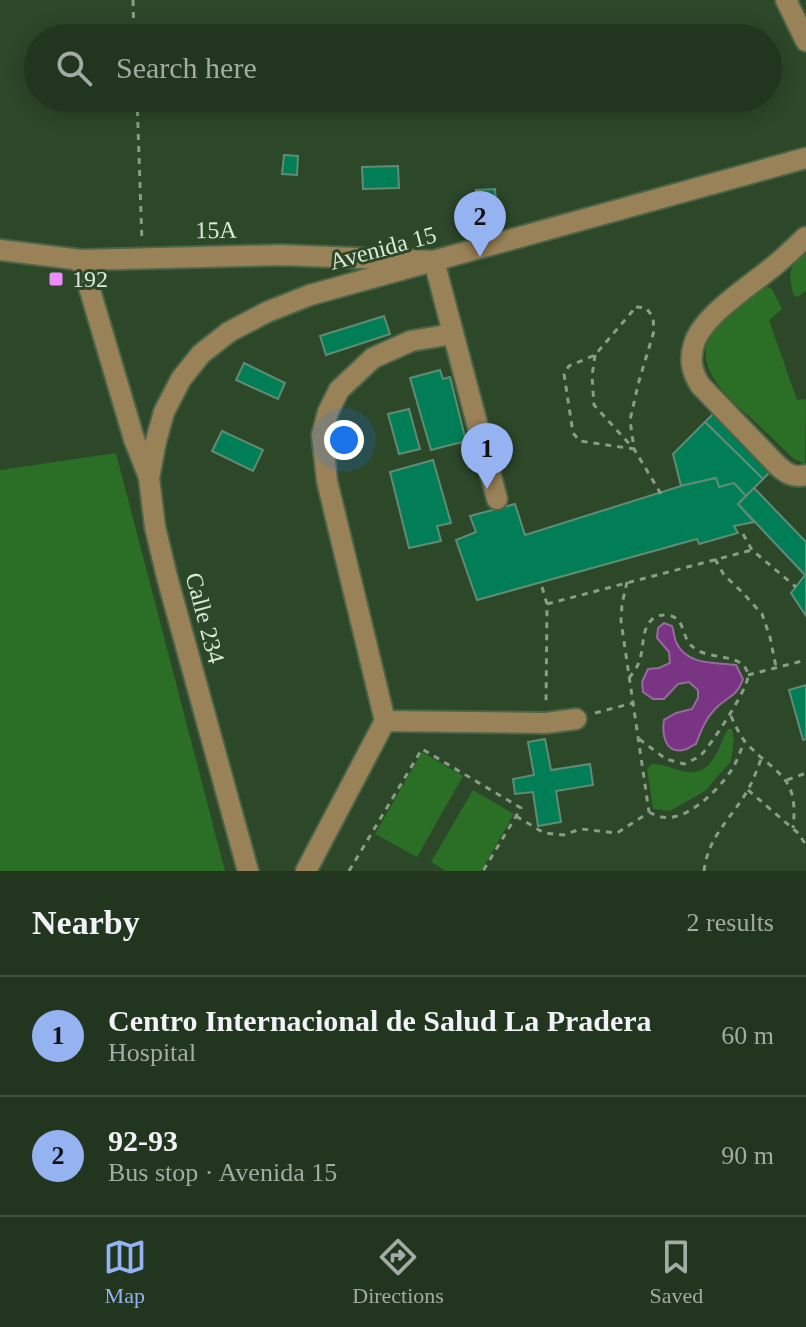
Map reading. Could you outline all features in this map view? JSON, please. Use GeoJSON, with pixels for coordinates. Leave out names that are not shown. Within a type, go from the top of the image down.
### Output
{"type":"FeatureCollection","features":[{"type":"Feature","properties":{"kind":"street"},"geometry":{"type":"LineString","coordinates":[[786,0],[806,41]]}},
{"type":"Feature","properties":{"kind":"street","name":"Avenida 15"},"geometry":{"type":"LineString","coordinates":[[181,379],[201,354],[229,332],[267,312],[310,295],[806,158]]}},
{"type":"Feature","properties":{"kind":"street"},"geometry":{"type":"LineString","coordinates":[[806,237],[708,321],[693,344],[691,361],[700,385],[777,465],[787,474],[796,477],[806,475]]}},
{"type":"Feature","properties":{"kind":"street","name":"15A"},"geometry":{"type":"LineString","coordinates":[[0,250],[81,260],[281,255],[434,261]]}},
{"type":"Feature","properties":{"kind":"street"},"geometry":{"type":"LineString","coordinates":[[81,260],[134,439],[149,478]]}},
{"type":"Feature","properties":{"kind":"street"},"geometry":{"type":"LineString","coordinates":[[434,261],[497,499]]}},
{"type":"Feature","properties":{"kind":"street"},"geometry":{"type":"LineString","coordinates":[[306,871],[385,721],[327,481],[322,435],[328,412],[339,390],[373,358],[411,341],[453,334]]}},
{"type":"Feature","properties":{"kind":"street","name":"Calle 234"},"geometry":{"type":"LineString","coordinates":[[181,379],[164,412],[149,478],[155,527],[248,871]]}},
{"type":"Feature","properties":{"kind":"street"},"geometry":{"type":"LineString","coordinates":[[385,721],[546,723],[576,719]]}},
{"type":"Feature","properties":{"kind":"path"},"geometry":{"type":"LineString","coordinates":[[133,0],[134,24]]}},
{"type":"Feature","properties":{"kind":"path"},"geometry":{"type":"LineString","coordinates":[[137,112],[145,257]]}},
{"type":"Feature","properties":{"kind":"path"},"geometry":{"type":"LineString","coordinates":[[636,307],[646,308],[653,317],[654,331],[630,420],[634,449],[580,441],[573,433],[564,374],[569,366],[595,355],[636,307]]}},
{"type":"Feature","properties":{"kind":"path"},"geometry":{"type":"LineString","coordinates":[[595,355],[592,376],[594,405],[634,449],[661,494]]}},
{"type":"Feature","properties":{"kind":"path"},"geometry":{"type":"LineString","coordinates":[[743,534],[752,550],[796,587]]}},
{"type":"Feature","properties":{"kind":"path"},"geometry":{"type":"LineString","coordinates":[[547,604],[752,550]]}},
{"type":"Feature","properties":{"kind":"path"},"geometry":{"type":"LineString","coordinates":[[715,559],[724,575],[762,614],[776,667]]}},
{"type":"Feature","properties":{"kind":"path"},"geometry":{"type":"LineString","coordinates":[[627,582],[621,621],[649,812]]}},
{"type":"Feature","properties":{"kind":"path"},"geometry":{"type":"LineString","coordinates":[[542,587],[547,604],[546,723]]}},
{"type":"Feature","properties":{"kind":"path"},"geometry":{"type":"LineString","coordinates":[[629,678],[643,649],[644,631],[653,618],[662,615],[673,616],[681,623],[689,645],[715,657],[735,659],[743,664],[748,675],[745,688],[730,714],[700,756],[684,764],[666,759],[639,739]]}},
{"type":"Feature","properties":{"kind":"path"},"geometry":{"type":"LineString","coordinates":[[748,675],[806,660]]}},
{"type":"Feature","properties":{"kind":"path"},"geometry":{"type":"LineString","coordinates":[[576,719],[633,703]]}},
{"type":"Feature","properties":{"kind":"path"},"geometry":{"type":"LineString","coordinates":[[730,714],[744,741],[787,780],[793,794],[793,828]]}},
{"type":"Feature","properties":{"kind":"path"},"geometry":{"type":"LineString","coordinates":[[649,812],[671,818],[706,799],[735,764],[744,741]]}},
{"type":"Feature","properties":{"kind":"path"},"geometry":{"type":"LineString","coordinates":[[349,871],[422,749],[521,808],[483,871]]}},
{"type":"Feature","properties":{"kind":"path"},"geometry":{"type":"LineString","coordinates":[[704,871],[713,838],[725,826],[748,790],[762,757]]}},
{"type":"Feature","properties":{"kind":"path"},"geometry":{"type":"LineString","coordinates":[[787,780],[806,773]]}},
{"type":"Feature","properties":{"kind":"path"},"geometry":{"type":"LineString","coordinates":[[748,790],[793,828],[806,845]]}},
{"type":"Feature","properties":{"kind":"path"},"geometry":{"type":"LineString","coordinates":[[516,816],[544,833],[563,835],[581,829],[617,833],[649,812]]}},
{"type":"Feature","properties":{"kind":"green space"},"geometry":{"type":"Polygon","coordinates":[[[806,249],[806,291],[798,297],[794,296],[790,275],[796,260],[806,249]]]}},
{"type":"Feature","properties":{"kind":"green space"},"geometry":{"type":"Polygon","coordinates":[[[763,285],[772,289],[782,309],[769,320],[797,400],[806,399],[805,464],[794,459],[724,392],[709,370],[706,358],[707,345],[717,325],[763,285]]]}},
{"type":"Feature","properties":{"kind":"green space"},"geometry":{"type":"Polygon","coordinates":[[[116,453],[225,871],[0,871],[0,470],[116,453]]]}},
{"type":"Feature","properties":{"kind":"green space"},"geometry":{"type":"Polygon","coordinates":[[[728,729],[732,729],[734,741],[731,761],[705,791],[670,811],[653,809],[647,769],[651,764],[688,772],[704,769],[714,758],[728,729]]]}},
{"type":"Feature","properties":{"kind":"green space"},"geometry":{"type":"Polygon","coordinates":[[[422,752],[463,776],[417,857],[375,834],[422,752]]]}},
{"type":"Feature","properties":{"kind":"green space"},"geometry":{"type":"Polygon","coordinates":[[[473,790],[514,814],[481,871],[446,871],[431,862],[473,790]]]}},
{"type":"Feature","properties":{"kind":"shaded area"},"geometry":{"type":"Polygon","coordinates":[[[664,623],[672,626],[677,644],[688,656],[703,662],[736,665],[743,679],[735,693],[709,716],[696,744],[685,750],[672,749],[668,745],[663,730],[664,720],[692,709],[698,698],[698,690],[689,682],[678,684],[664,699],[653,699],[643,692],[642,682],[648,669],[670,663],[669,652],[657,638],[658,628],[664,623]]]}},
{"type":"Feature","properties":{"kind":"building"},"geometry":{"type":"Polygon","coordinates":[[[284,155],[298,156],[297,175],[282,174],[284,155]]]}},
{"type":"Feature","properties":{"kind":"building"},"geometry":{"type":"Polygon","coordinates":[[[398,166],[399,188],[363,189],[362,167],[398,166]]]}},
{"type":"Feature","properties":{"kind":"building"},"geometry":{"type":"Polygon","coordinates":[[[495,189],[498,224],[479,226],[476,190],[495,189]]]}},
{"type":"Feature","properties":{"kind":"building"},"geometry":{"type":"Polygon","coordinates":[[[384,316],[390,334],[326,355],[320,336],[384,316]]]}},
{"type":"Feature","properties":{"kind":"building"},"geometry":{"type":"Polygon","coordinates":[[[244,363],[285,383],[278,399],[236,380],[244,363]]]}},
{"type":"Feature","properties":{"kind":"building"},"geometry":{"type":"Polygon","coordinates":[[[440,370],[443,379],[450,377],[466,441],[431,450],[410,378],[440,370]]]}},
{"type":"Feature","properties":{"kind":"building"},"geometry":{"type":"Polygon","coordinates":[[[720,407],[777,465],[763,479],[705,422],[720,407]]]}},
{"type":"Feature","properties":{"kind":"building"},"geometry":{"type":"Polygon","coordinates":[[[409,409],[420,449],[399,454],[388,414],[409,409]]]}},
{"type":"Feature","properties":{"kind":"building"},"geometry":{"type":"Polygon","coordinates":[[[705,422],[763,479],[746,496],[734,483],[719,487],[716,478],[681,486],[673,454],[705,422]]]}},
{"type":"Feature","properties":{"kind":"building"},"geometry":{"type":"Polygon","coordinates":[[[222,431],[263,450],[253,471],[212,451],[222,431]]]}},
{"type":"Feature","properties":{"kind":"building"},"geometry":{"type":"Polygon","coordinates":[[[433,460],[451,523],[437,526],[441,541],[409,548],[390,472],[433,460]]]}},
{"type":"Feature","properties":{"kind":"building"},"geometry":{"type":"Polygon","coordinates":[[[716,478],[719,487],[734,483],[746,496],[738,504],[754,522],[734,526],[738,533],[699,544],[697,539],[477,600],[456,540],[476,532],[470,516],[515,504],[525,535],[716,478]]]}},
{"type":"Feature","properties":{"kind":"building"},"geometry":{"type":"Polygon","coordinates":[[[754,488],[806,542],[806,616],[791,593],[805,575],[738,504],[754,488]]]}},
{"type":"Feature","properties":{"kind":"building"},"geometry":{"type":"Polygon","coordinates":[[[806,685],[806,739],[803,740],[789,690],[806,685]]]}},
{"type":"Feature","properties":{"kind":"building"},"geometry":{"type":"Polygon","coordinates":[[[545,739],[551,770],[590,764],[593,785],[556,791],[561,822],[538,826],[533,792],[515,794],[513,779],[534,775],[528,742],[545,739]]]}},
{"type":"Feature","properties":{"kind":"place","name":"92-93"},"geometry":{"type":"Point","coordinates":[480,257]}},
{"type":"Feature","properties":{"kind":"place","name":"192"},"geometry":{"type":"Point","coordinates":[56,279]}},
{"type":"Feature","properties":{"kind":"place","name":"Centro Internacional de Salud La Pradera"},"geometry":{"type":"Point","coordinates":[487,489]}}]}
